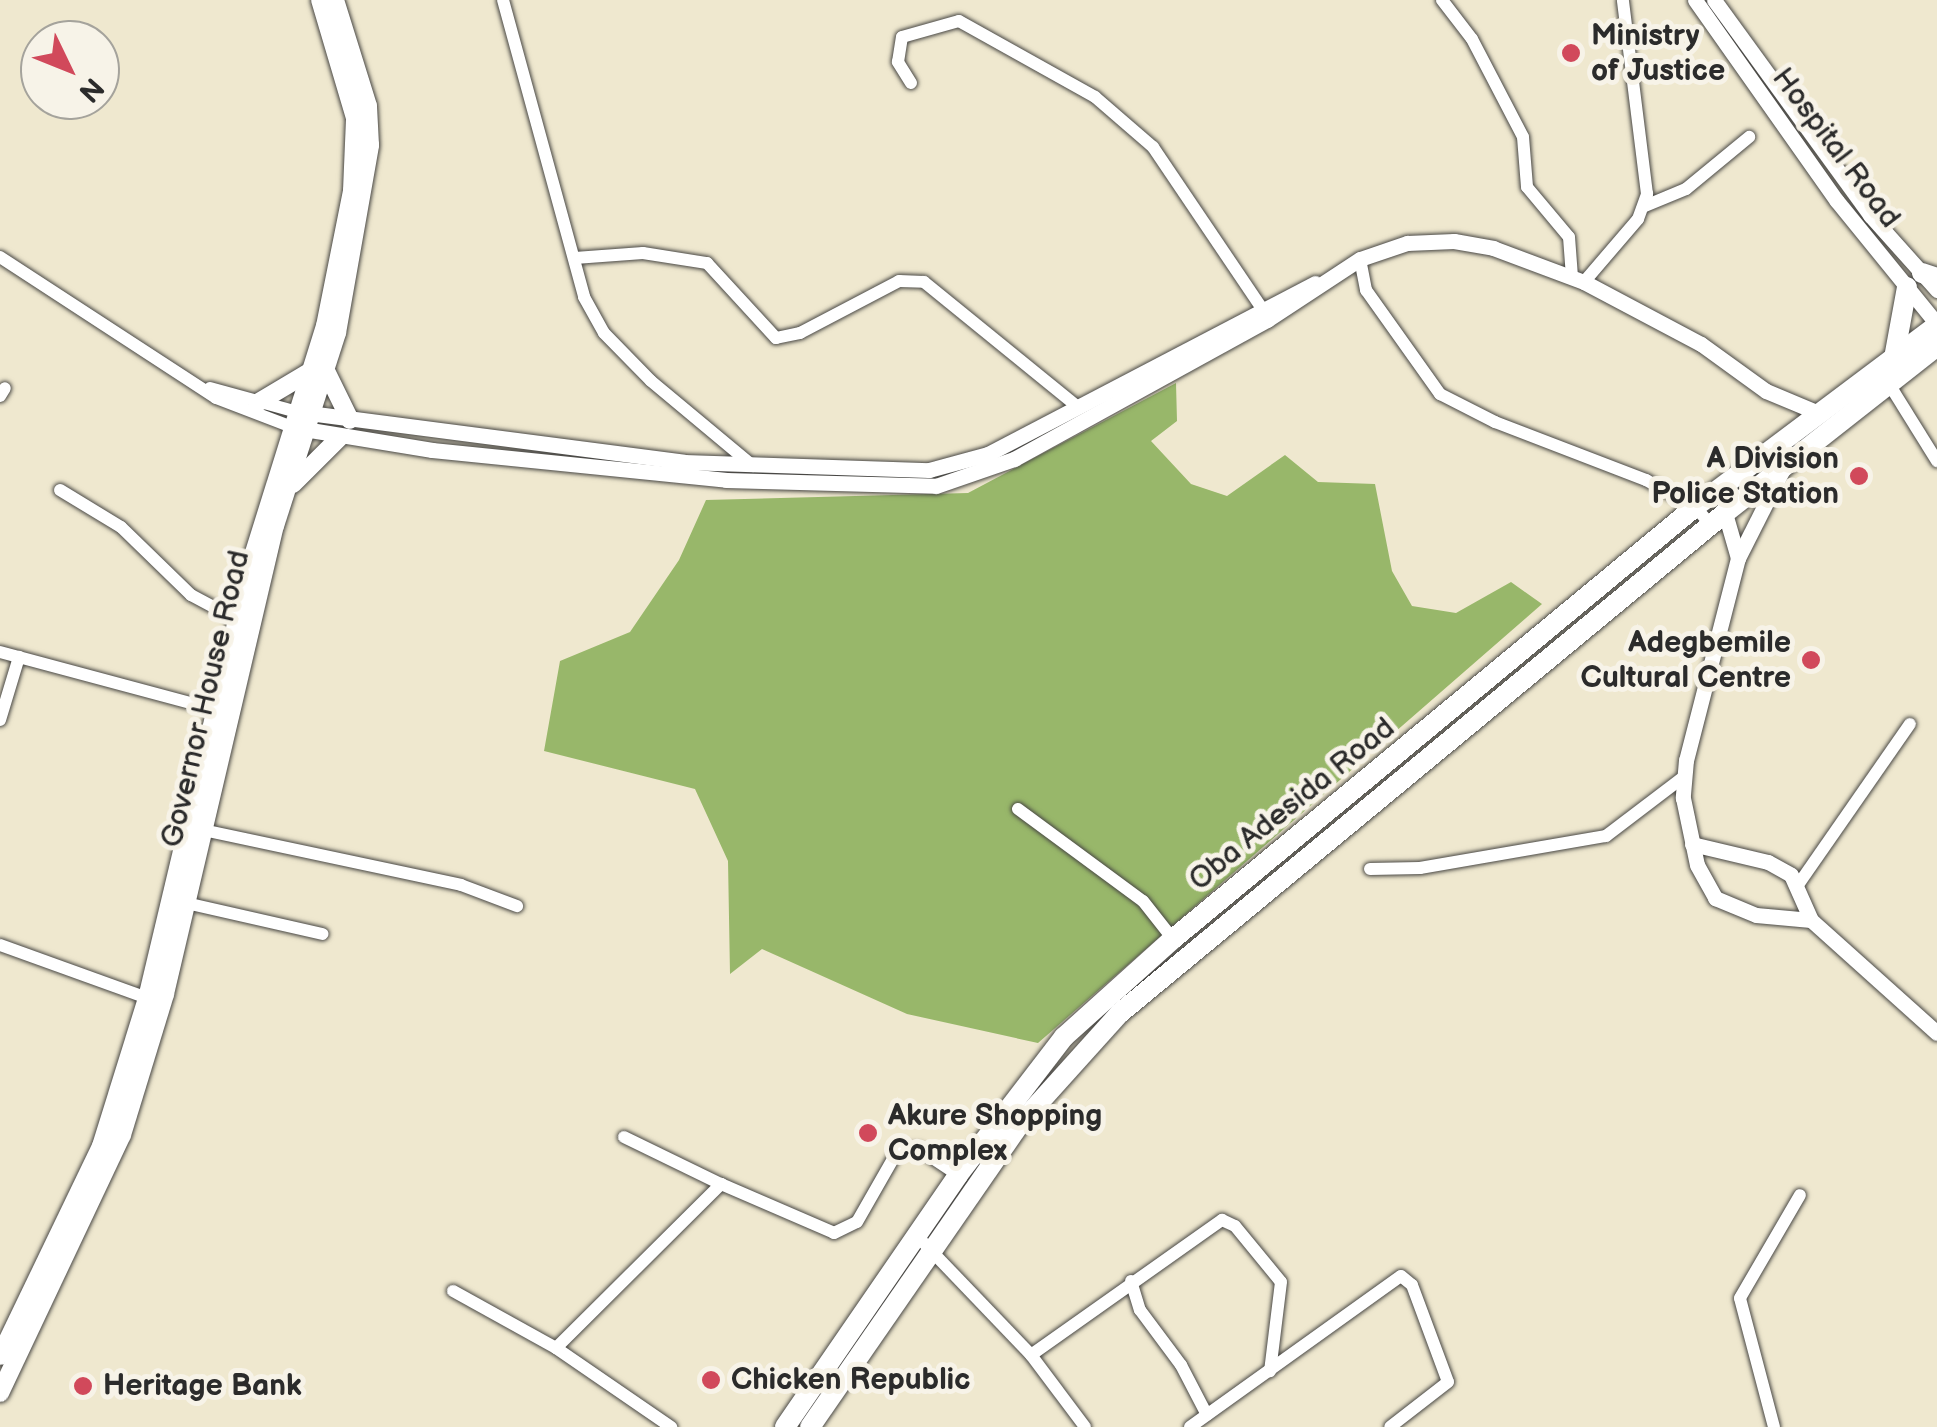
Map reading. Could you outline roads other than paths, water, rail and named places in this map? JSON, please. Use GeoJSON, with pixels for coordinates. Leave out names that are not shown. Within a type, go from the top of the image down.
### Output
{"type":"FeatureCollection","features":[{"type":"Feature","properties":{"kind":"main road","name":"Governor House Road"},"geometry":{"type":"LineString","coordinates":[[319,372],[352,191],[355,136],[352,100],[320,0]]}},
{"type":"Feature","properties":{"kind":"main road","name":"Governor House Road"},"geometry":{"type":"LineString","coordinates":[[2,1381],[122,1136],[203,830],[236,620],[350,277],[370,145],[368,106],[336,0]]}},
{"type":"Feature","properties":{"kind":"main road"},"geometry":{"type":"LineString","coordinates":[[1894,359],[1922,279]]}},
{"type":"Feature","properties":{"kind":"main road","name":"Oba Adesida Road"},"geometry":{"type":"LineString","coordinates":[[810,1427],[926,1243],[958,1175],[1064,1037],[1173,939],[1696,507],[1937,325]]}},
{"type":"Feature","properties":{"kind":"main road","name":"Oba Adesida Road"},"geometry":{"type":"LineString","coordinates":[[785,1427],[1019,1125],[1120,1013],[1718,519],[1937,346]]}},
{"type":"Feature","properties":{"kind":"main road"},"geometry":{"type":"LineString","coordinates":[[260,402],[319,372],[350,420]]}},
{"type":"Feature","properties":{"kind":"main road","name":"Governor House Road"},"geometry":{"type":"LineString","coordinates":[[0,1356],[102,1146],[147,998],[220,711],[290,488],[303,421]]}},
{"type":"Feature","properties":{"kind":"main road"},"geometry":{"type":"LineString","coordinates":[[290,488],[340,437]]}},
{"type":"Feature","properties":{"kind":"street"},"geometry":{"type":"LineString","coordinates":[[503,0],[584,297],[604,332],[754,468]]}},
{"type":"Feature","properties":{"kind":"street"},"geometry":{"type":"LineString","coordinates":[[1442,0],[1472,38],[1523,137],[1527,186],[1570,237],[1578,279]]}},
{"type":"Feature","properties":{"kind":"street"},"geometry":{"type":"LineString","coordinates":[[1623,0],[1645,206]]}},
{"type":"Feature","properties":{"kind":"street","name":"Hospital Road"},"geometry":{"type":"LineString","coordinates":[[1695,0],[1836,201],[1937,290]]}},
{"type":"Feature","properties":{"kind":"street","name":"Hospital Road"},"geometry":{"type":"LineString","coordinates":[[1714,0],[1870,216],[1922,279],[1937,325]]}},
{"type":"Feature","properties":{"kind":"street"},"geometry":{"type":"LineString","coordinates":[[910,83],[898,62],[902,36],[959,22],[1095,97],[1127,118],[1153,147],[1260,307]]}},
{"type":"Feature","properties":{"kind":"street"},"geometry":{"type":"LineString","coordinates":[[1578,279],[1645,206],[1686,189],[1749,137]]}},
{"type":"Feature","properties":{"kind":"street"},"geometry":{"type":"LineString","coordinates":[[210,388],[260,402],[340,437],[726,480],[936,486],[1014,458],[1267,320],[1360,260],[1406,243],[1454,242],[1492,248],[1578,279],[1702,344],[1766,392],[1821,414]]}},
{"type":"Feature","properties":{"kind":"street"},"geometry":{"type":"LineString","coordinates":[[575,258],[644,253],[707,263],[776,338],[800,332],[898,281],[924,282],[1078,408]]}},
{"type":"Feature","properties":{"kind":"street"},"geometry":{"type":"LineString","coordinates":[[0,257],[71,309],[210,388],[245,414],[303,421],[350,420],[754,468],[865,472],[955,465],[1078,408],[1260,307],[1330,277],[1366,290]]}},
{"type":"Feature","properties":{"kind":"street"},"geometry":{"type":"LineString","coordinates":[[1360,260],[1366,290],[1452,402],[1646,480],[1696,507],[1718,519],[1738,558]]}},
{"type":"Feature","properties":{"kind":"street"},"geometry":{"type":"LineString","coordinates":[[1889,384],[1937,462]]}},
{"type":"Feature","properties":{"kind":"street"},"geometry":{"type":"LineString","coordinates":[[1783,468],[1738,558],[1682,778],[1692,844],[1702,878],[1723,904],[1811,920]]}},
{"type":"Feature","properties":{"kind":"street"},"geometry":{"type":"LineString","coordinates":[[60,490],[121,527],[191,595],[236,620]]}},
{"type":"Feature","properties":{"kind":"street"},"geometry":{"type":"LineString","coordinates":[[0,652],[220,711]]}},
{"type":"Feature","properties":{"kind":"street"},"geometry":{"type":"LineString","coordinates":[[0,720],[19,657]]}},
{"type":"Feature","properties":{"kind":"street"},"geometry":{"type":"LineString","coordinates":[[1798,885],[1910,724]]}},
{"type":"Feature","properties":{"kind":"street"},"geometry":{"type":"LineString","coordinates":[[1370,869],[1420,868],[1606,836],[1682,778]]}},
{"type":"Feature","properties":{"kind":"street"},"geometry":{"type":"LineString","coordinates":[[1018,808],[1143,901],[1173,939]]}},
{"type":"Feature","properties":{"kind":"street"},"geometry":{"type":"LineString","coordinates":[[203,830],[461,885],[518,906]]}},
{"type":"Feature","properties":{"kind":"street"},"geometry":{"type":"LineString","coordinates":[[1692,844],[1778,866],[1798,885],[1811,920],[1937,1033]]}},
{"type":"Feature","properties":{"kind":"street"},"geometry":{"type":"LineString","coordinates":[[186,903],[323,934]]}},
{"type":"Feature","properties":{"kind":"street"},"geometry":{"type":"LineString","coordinates":[[0,945],[147,998]]}},
{"type":"Feature","properties":{"kind":"street"},"geometry":{"type":"LineString","coordinates":[[624,1137],[834,1233],[856,1222],[898,1150],[919,1149],[958,1175]]}},
{"type":"Feature","properties":{"kind":"street"},"geometry":{"type":"LineString","coordinates":[[556,1348],[722,1184]]}},
{"type":"Feature","properties":{"kind":"street"},"geometry":{"type":"LineString","coordinates":[[1774,1427],[1740,1298],[1800,1195]]}},
{"type":"Feature","properties":{"kind":"street"},"geometry":{"type":"LineString","coordinates":[[1031,1356],[1216,1220],[1235,1226],[1281,1282],[1270,1371]]}},
{"type":"Feature","properties":{"kind":"street"},"geometry":{"type":"LineString","coordinates":[[926,1243],[1031,1356],[1085,1427]]}},
{"type":"Feature","properties":{"kind":"street"},"geometry":{"type":"LineString","coordinates":[[1190,1427],[1394,1278],[1406,1279],[1448,1382],[1390,1427]]}},
{"type":"Feature","properties":{"kind":"street"},"geometry":{"type":"LineString","coordinates":[[1130,1281],[1140,1310],[1207,1415]]}},
{"type":"Feature","properties":{"kind":"street"},"geometry":{"type":"LineString","coordinates":[[453,1291],[556,1348],[671,1427]]}},
{"type":"Feature","properties":{"kind":"street"},"geometry":{"type":"LineString","coordinates":[[1112,1296],[1140,1310]]}},
{"type":"Feature","properties":{"kind":"place","name":"Ministry of Justice"},"geometry":{"type":"Point","coordinates":[1571,53]}},
{"type":"Feature","properties":{"kind":"place","name":"A Division Police Station"},"geometry":{"type":"Point","coordinates":[1859,476]}},
{"type":"Feature","properties":{"kind":"place","name":"Adegbemile Cultural Centre"},"geometry":{"type":"Point","coordinates":[1811,660]}},
{"type":"Feature","properties":{"kind":"place","name":"Akure Shopping Complex"},"geometry":{"type":"Point","coordinates":[868,1133]}},
{"type":"Feature","properties":{"kind":"place","name":"Chicken Republic"},"geometry":{"type":"Point","coordinates":[711,1380]}},
{"type":"Feature","properties":{"kind":"place","name":"Heritage Bank"},"geometry":{"type":"Point","coordinates":[83,1386]}}]}
